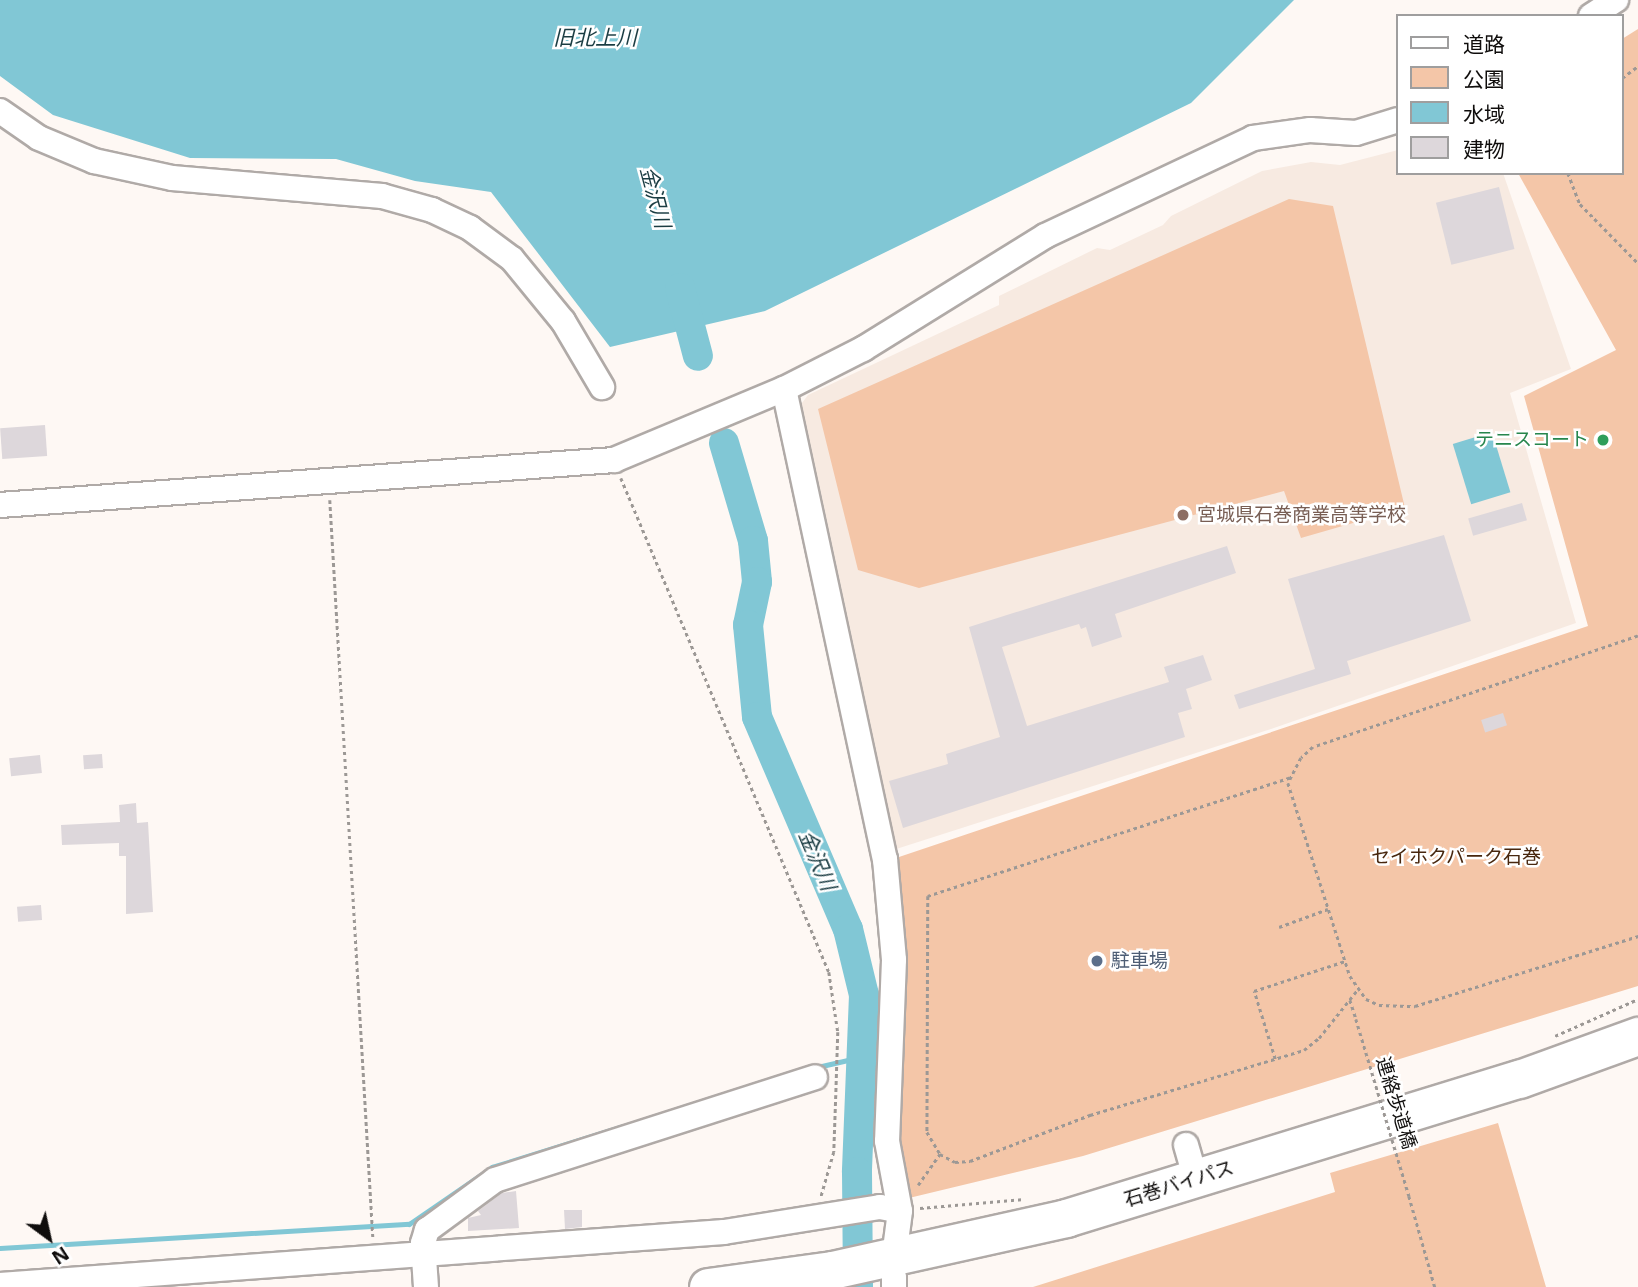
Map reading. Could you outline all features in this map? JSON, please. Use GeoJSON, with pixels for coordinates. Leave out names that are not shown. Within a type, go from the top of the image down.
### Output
{"type":"FeatureCollection","features":[{"type":"Feature","properties":{"kind":"highway","name":"石巻バイパス"},"geometry":{"type":"LineString","coordinates":[[708,1287],[832,1270],[891,1270],[999,1236],[1191,1162],[1519,1079],[1638,1036]]}},
{"type":"Feature","properties":{"kind":"street"},"geometry":{"type":"LineString","coordinates":[[1594,14],[1616,0]]}},
{"type":"Feature","properties":{"kind":"street"},"geometry":{"type":"LineString","coordinates":[[0,111],[38,138],[94,161],[184,180],[382,196],[432,210],[470,228],[512,259],[563,321],[602,387]]}},
{"type":"Feature","properties":{"kind":"street"},"geometry":{"type":"LineString","coordinates":[[0,505],[619,458],[784,389],[863,349],[1045,236],[1253,138],[1310,130],[1356,133],[1396,121]]}},
{"type":"Feature","properties":{"kind":"street"},"geometry":{"type":"LineString","coordinates":[[784,389],[885,859],[894,960],[887,1141],[891,1270]]}},
{"type":"Feature","properties":{"kind":"street"},"geometry":{"type":"LineString","coordinates":[[426,1287],[423,1256],[427,1230],[495,1180],[815,1077]]}},
{"type":"Feature","properties":{"kind":"street"},"geometry":{"type":"LineString","coordinates":[[0,1285],[423,1256],[822,1219],[890,1209]]}},
{"type":"Feature","properties":{"kind":"path"},"geometry":{"type":"LineString","coordinates":[[1569,175],[1580,204],[1638,263]]}},
{"type":"Feature","properties":{"kind":"path"},"geometry":{"type":"LineString","coordinates":[[619,458],[621,479],[829,972],[838,1032],[834,1153],[822,1219]]}},
{"type":"Feature","properties":{"kind":"path"},"geometry":{"type":"LineString","coordinates":[[329,480],[375,1258]]}},
{"type":"Feature","properties":{"kind":"path"},"geometry":{"type":"LineString","coordinates":[[1358,989],[1319,1038],[1304,1051],[1070,1122],[970,1161],[955,1162],[940,1154],[928,1132],[928,896],[1290,778],[1301,758],[1313,747],[1638,636]]}},
{"type":"Feature","properties":{"kind":"path"},"geometry":{"type":"LineString","coordinates":[[1290,778],[1345,961],[1358,989],[1379,1005],[1415,1006],[1638,936]]}},
{"type":"Feature","properties":{"kind":"path"},"geometry":{"type":"LineString","coordinates":[[1279,928],[1328,909]]}},
{"type":"Feature","properties":{"kind":"path"},"geometry":{"type":"LineString","coordinates":[[1275,1059],[1254,991],[1345,961]]}},
{"type":"Feature","properties":{"kind":"path","name":"連絡歩道橋"},"geometry":{"type":"LineString","coordinates":[[1350,1000],[1435,1287]]}},
{"type":"Feature","properties":{"kind":"path"},"geometry":{"type":"LineString","coordinates":[[890,1209],[940,1154]]}},
{"type":"Feature","properties":{"kind":"path"},"geometry":{"type":"LineString","coordinates":[[890,1209],[1038,1198]]}},
{"type":"Feature","properties":{"kind":"shaded area","name":"宮城県石巻商業高等学校"},"geometry":{"type":"Polygon","coordinates":[[[1396,151],[1396,175],[1504,175],[1571,369],[1510,393],[1576,623],[1271,729],[890,851],[799,407],[808,395],[999,305],[999,296],[1097,248],[1110,250],[1163,225],[1171,216],[1262,171],[1311,162],[1340,165],[1396,151]]]}},
{"type":"Feature","properties":{"kind":"green space","name":"セイホクパーク石巻"},"geometry":{"type":"Polygon","coordinates":[[[1638,29],[1638,986],[1083,1156],[909,1198],[898,1143],[896,858],[1588,626],[1524,396],[1616,350],[1519,175],[1624,175],[1624,38],[1638,29]]]}},
{"type":"Feature","properties":{"kind":"green space"},"geometry":{"type":"Polygon","coordinates":[[[1289,199],[1333,206],[1405,508],[1301,538],[1284,491],[919,588],[858,570],[818,409],[1289,199]]]}},
{"type":"Feature","properties":{"kind":"green space"},"geometry":{"type":"Polygon","coordinates":[[[1498,1123],[1546,1287],[1033,1287],[1335,1192],[1330,1173],[1498,1123]]]}},
{"type":"Feature","properties":{"kind":"water","name":"旧北上川"},"geometry":{"type":"Polygon","coordinates":[[[0,0],[1294,0],[1191,103],[765,311],[610,347],[491,192],[415,181],[336,159],[190,158],[53,115],[0,76],[0,0]]]}},
{"type":"Feature","properties":{"kind":"water"},"geometry":{"type":"Polygon","coordinates":[[[1492,432],[1510,492],[1471,504],[1453,444],[1492,432]]]}},
{"type":"Feature","properties":{"kind":"building"},"geometry":{"type":"Polygon","coordinates":[[[1499,187],[1514,249],[1451,265],[1436,203],[1499,187]]]}},
{"type":"Feature","properties":{"kind":"building"},"geometry":{"type":"Polygon","coordinates":[[[45,425],[47,456],[2,459],[0,428],[45,425]]]}},
{"type":"Feature","properties":{"kind":"building"},"geometry":{"type":"Polygon","coordinates":[[[1522,503],[1527,520],[1473,536],[1468,518],[1522,503]]]}},
{"type":"Feature","properties":{"kind":"building"},"geometry":{"type":"Polygon","coordinates":[[[1444,535],[1471,621],[1347,661],[1351,674],[1239,709],[1234,695],[1315,669],[1288,579],[1444,535]]]}},
{"type":"Feature","properties":{"kind":"building"},"geometry":{"type":"Polygon","coordinates":[[[1227,546],[1236,573],[1115,614],[1122,637],[1092,647],[1086,627],[1081,629],[1079,624],[1002,647],[1027,726],[1169,682],[1164,667],[1203,655],[1212,680],[1186,689],[1192,709],[1178,713],[1185,737],[903,828],[889,781],[948,764],[946,754],[1000,737],[969,627],[1227,546]]]}},
{"type":"Feature","properties":{"kind":"building"},"geometry":{"type":"Polygon","coordinates":[[[1503,713],[1507,725],[1485,732],[1481,720],[1503,713]]]}},
{"type":"Feature","properties":{"kind":"building"},"geometry":{"type":"Polygon","coordinates":[[[102,754],[103,768],[84,769],[83,755],[102,754]]]}},
{"type":"Feature","properties":{"kind":"building"},"geometry":{"type":"Polygon","coordinates":[[[40,755],[42,773],[11,776],[9,758],[40,755]]]}},
{"type":"Feature","properties":{"kind":"building"},"geometry":{"type":"Polygon","coordinates":[[[136,803],[137,823],[148,822],[153,912],[126,914],[126,856],[119,856],[119,843],[62,845],[61,825],[120,822],[119,805],[136,803]]]}},
{"type":"Feature","properties":{"kind":"building"},"geometry":{"type":"Polygon","coordinates":[[[41,905],[42,920],[18,922],[17,907],[41,905]]]}},
{"type":"Feature","properties":{"kind":"building"},"geometry":{"type":"Polygon","coordinates":[[[516,1191],[519,1228],[468,1231],[468,1218],[481,1215],[478,1211],[502,1193],[516,1191]]]}},
{"type":"Feature","properties":{"kind":"building"},"geometry":{"type":"Polygon","coordinates":[[[564,1210],[582,1210],[582,1227],[565,1229],[564,1210]]]}},
{"type":"Feature","properties":{"kind":"waterway","name":"金沢川"},"geometry":{"type":"LineString","coordinates":[[680,288],[698,356]]}},
{"type":"Feature","properties":{"kind":"waterway","name":"金沢川"},"geometry":{"type":"LineString","coordinates":[[724,443],[753,541],[757,582],[748,625],[757,717],[848,929],[864,995],[857,1172],[858,1287]]}},
{"type":"Feature","properties":{"kind":"waterway"},"geometry":{"type":"LineString","coordinates":[[813,1068],[861,1057]]}},
{"type":"Feature","properties":{"kind":"waterway"},"geometry":{"type":"LineString","coordinates":[[0,1248],[409,1224],[492,1167],[623,1126]]}},
{"type":"Feature","properties":{"kind":"place","name":"テニスコート"},"geometry":{"type":"Point","coordinates":[1603,440]}},
{"type":"Feature","properties":{"kind":"place","name":"宮城県石巻商業高等学校"},"geometry":{"type":"Point","coordinates":[1183,515]}},
{"type":"Feature","properties":{"kind":"place","name":"駐車場"},"geometry":{"type":"Point","coordinates":[1097,961]}}]}
